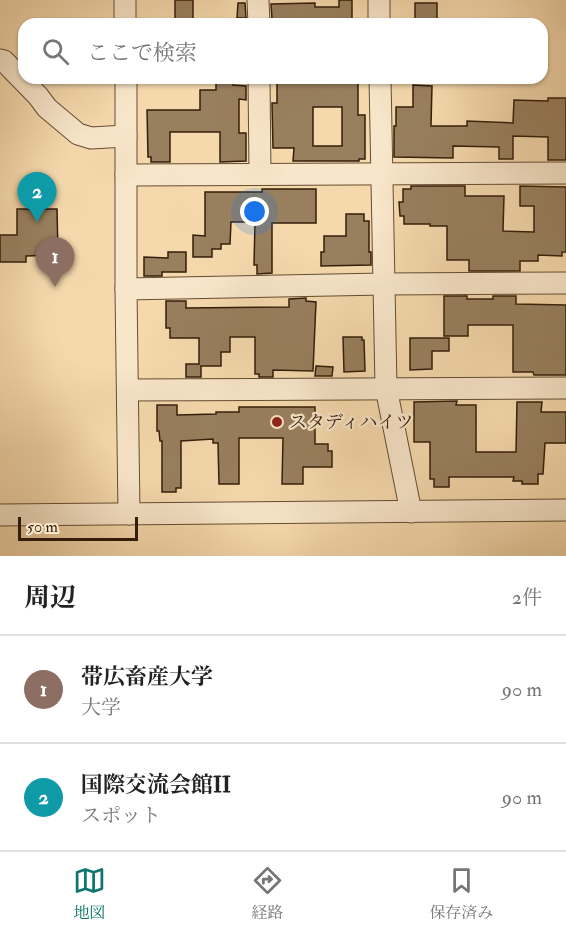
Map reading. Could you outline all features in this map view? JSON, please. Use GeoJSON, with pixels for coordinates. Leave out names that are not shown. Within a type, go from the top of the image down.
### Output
{"type":"FeatureCollection","features":[{"type":"Feature","properties":{"kind":"street"},"geometry":{"type":"LineString","coordinates":[[125,0],[125,18]]}},
{"type":"Feature","properties":{"kind":"street"},"geometry":{"type":"LineString","coordinates":[[258,0],[259,18]]}},
{"type":"Feature","properties":{"kind":"street"},"geometry":{"type":"LineString","coordinates":[[379,0],[379,18]]}},
{"type":"Feature","properties":{"kind":"street"},"geometry":{"type":"LineString","coordinates":[[0,60],[4,61],[18,75]]}},
{"type":"Feature","properties":{"kind":"street"},"geometry":{"type":"LineString","coordinates":[[26,84],[47,108],[78,134],[91,138],[126,136]]}},
{"type":"Feature","properties":{"kind":"street"},"geometry":{"type":"LineString","coordinates":[[126,84],[129,514]]}},
{"type":"Feature","properties":{"kind":"street"},"geometry":{"type":"LineString","coordinates":[[259,84],[260,174]]}},
{"type":"Feature","properties":{"kind":"street"},"geometry":{"type":"LineString","coordinates":[[380,84],[386,388],[411,512]]}},
{"type":"Feature","properties":{"kind":"street"},"geometry":{"type":"LineString","coordinates":[[126,176],[566,173]]}},
{"type":"Feature","properties":{"kind":"street"},"geometry":{"type":"LineString","coordinates":[[126,289],[566,283]]}},
{"type":"Feature","properties":{"kind":"street"},"geometry":{"type":"LineString","coordinates":[[128,390],[566,388]]}},
{"type":"Feature","properties":{"kind":"street"},"geometry":{"type":"LineString","coordinates":[[0,515],[566,510]]}},
{"type":"Feature","properties":{"kind":"building"},"geometry":{"type":"Polygon","coordinates":[[[175,0],[193,0],[193,18],[175,18],[175,0]]]}},
{"type":"Feature","properties":{"kind":"building"},"geometry":{"type":"Polygon","coordinates":[[[339,0],[352,0],[352,18],[272,18],[271,4],[315,3],[315,7],[339,7],[339,0]]]}},
{"type":"Feature","properties":{"kind":"building"},"geometry":{"type":"Polygon","coordinates":[[[238,3],[245,3],[246,18],[237,18],[238,3]]]}},
{"type":"Feature","properties":{"kind":"building"},"geometry":{"type":"Polygon","coordinates":[[[415,3],[437,3],[437,18],[415,18],[415,3]]]}},
{"type":"Feature","properties":{"kind":"building"},"geometry":{"type":"Polygon","coordinates":[[[216,84],[246,86],[246,100],[239,99],[239,133],[246,133],[246,161],[220,162],[220,132],[170,132],[170,162],[151,162],[151,157],[148,157],[147,110],[200,110],[200,90],[216,90],[216,84]]]}},
{"type":"Feature","properties":{"kind":"building"},"geometry":{"type":"Polygon","coordinates":[[[277,84],[358,84],[358,115],[365,115],[365,159],[359,159],[359,161],[293,161],[294,148],[273,148],[272,103],[277,103],[277,84]],[[313,107],[313,146],[342,146],[342,107],[313,107]]]}},
{"type":"Feature","properties":{"kind":"building"},"geometry":{"type":"Polygon","coordinates":[[[413,85],[432,86],[431,126],[467,126],[467,121],[513,123],[514,100],[548,101],[548,98],[566,98],[566,160],[548,160],[548,137],[513,136],[513,159],[499,159],[499,147],[453,146],[453,158],[394,157],[396,107],[413,107],[413,85]]]}},
{"type":"Feature","properties":{"kind":"building"},"geometry":{"type":"Polygon","coordinates":[[[411,186],[465,186],[465,196],[504,196],[503,231],[534,232],[534,206],[520,206],[520,186],[566,187],[566,252],[562,252],[562,256],[538,255],[538,261],[520,261],[520,271],[469,271],[469,260],[447,260],[447,226],[404,224],[404,216],[400,216],[399,202],[403,202],[403,189],[411,189],[411,186]]]}},
{"type":"Feature","properties":{"kind":"building"},"geometry":{"type":"Polygon","coordinates":[[[262,189],[316,189],[316,223],[272,223],[272,273],[257,274],[257,265],[254,265],[255,222],[231,222],[230,244],[221,244],[221,249],[212,249],[212,257],[193,257],[193,235],[205,236],[205,192],[262,192],[262,189]]]}},
{"type":"Feature","properties":{"kind":"building"},"geometry":{"type":"Polygon","coordinates":[[[17,209],[57,209],[58,255],[26,256],[26,262],[0,262],[0,235],[17,235],[17,209]]]}},
{"type":"Feature","properties":{"kind":"building"},"geometry":{"type":"Polygon","coordinates":[[[346,214],[364,214],[364,221],[369,221],[371,265],[321,266],[324,236],[346,236],[346,214]]]}},
{"type":"Feature","properties":{"kind":"building"},"geometry":{"type":"Polygon","coordinates":[[[168,252],[186,252],[186,272],[162,272],[162,276],[144,276],[144,257],[168,258],[168,252]]]}},
{"type":"Feature","properties":{"kind":"building"},"geometry":{"type":"Polygon","coordinates":[[[444,296],[493,299],[493,296],[516,296],[516,304],[566,305],[566,375],[534,375],[533,372],[513,372],[513,325],[468,325],[468,336],[444,336],[444,296]]]}},
{"type":"Feature","properties":{"kind":"building"},"geometry":{"type":"Polygon","coordinates":[[[306,298],[306,301],[316,302],[313,371],[273,370],[273,377],[259,377],[259,374],[255,374],[255,337],[230,337],[230,352],[221,352],[221,366],[201,366],[201,377],[186,377],[186,364],[199,364],[199,338],[170,338],[170,328],[166,328],[166,301],[186,301],[186,308],[289,307],[289,299],[306,298]]]}},
{"type":"Feature","properties":{"kind":"building"},"geometry":{"type":"Polygon","coordinates":[[[343,337],[362,337],[364,340],[365,371],[344,372],[343,337]]]}},
{"type":"Feature","properties":{"kind":"building"},"geometry":{"type":"Polygon","coordinates":[[[410,338],[449,338],[449,351],[432,351],[432,369],[410,370],[410,338]]]}},
{"type":"Feature","properties":{"kind":"building"},"geometry":{"type":"Polygon","coordinates":[[[316,366],[333,367],[332,376],[315,376],[316,366]]]}},
{"type":"Feature","properties":{"kind":"building"},"geometry":{"type":"Polygon","coordinates":[[[457,401],[456,405],[476,405],[476,452],[516,452],[517,402],[542,402],[541,412],[566,412],[566,443],[545,443],[543,474],[538,474],[538,484],[522,484],[522,481],[513,481],[514,477],[449,477],[449,487],[434,487],[434,479],[430,479],[430,442],[414,442],[414,402],[457,401]]]}},
{"type":"Feature","properties":{"kind":"building"},"geometry":{"type":"Polygon","coordinates":[[[157,405],[177,405],[177,415],[239,412],[239,407],[315,407],[315,444],[328,444],[328,451],[332,451],[332,467],[303,467],[303,484],[282,484],[283,438],[239,438],[239,484],[219,484],[218,443],[213,443],[213,439],[181,441],[181,488],[176,488],[176,492],[162,492],[162,441],[157,431],[157,405]]]}},
{"type":"Feature","properties":{"kind":"place","name":"国際交流会館II"},"geometry":{"type":"Point","coordinates":[37,222]}},
{"type":"Feature","properties":{"kind":"place","name":"帯広畜産大学"},"geometry":{"type":"Point","coordinates":[55,287]}},
{"type":"Feature","properties":{"kind":"place","name":"スタディハイツ"},"geometry":{"type":"Point","coordinates":[277,422]}}]}
